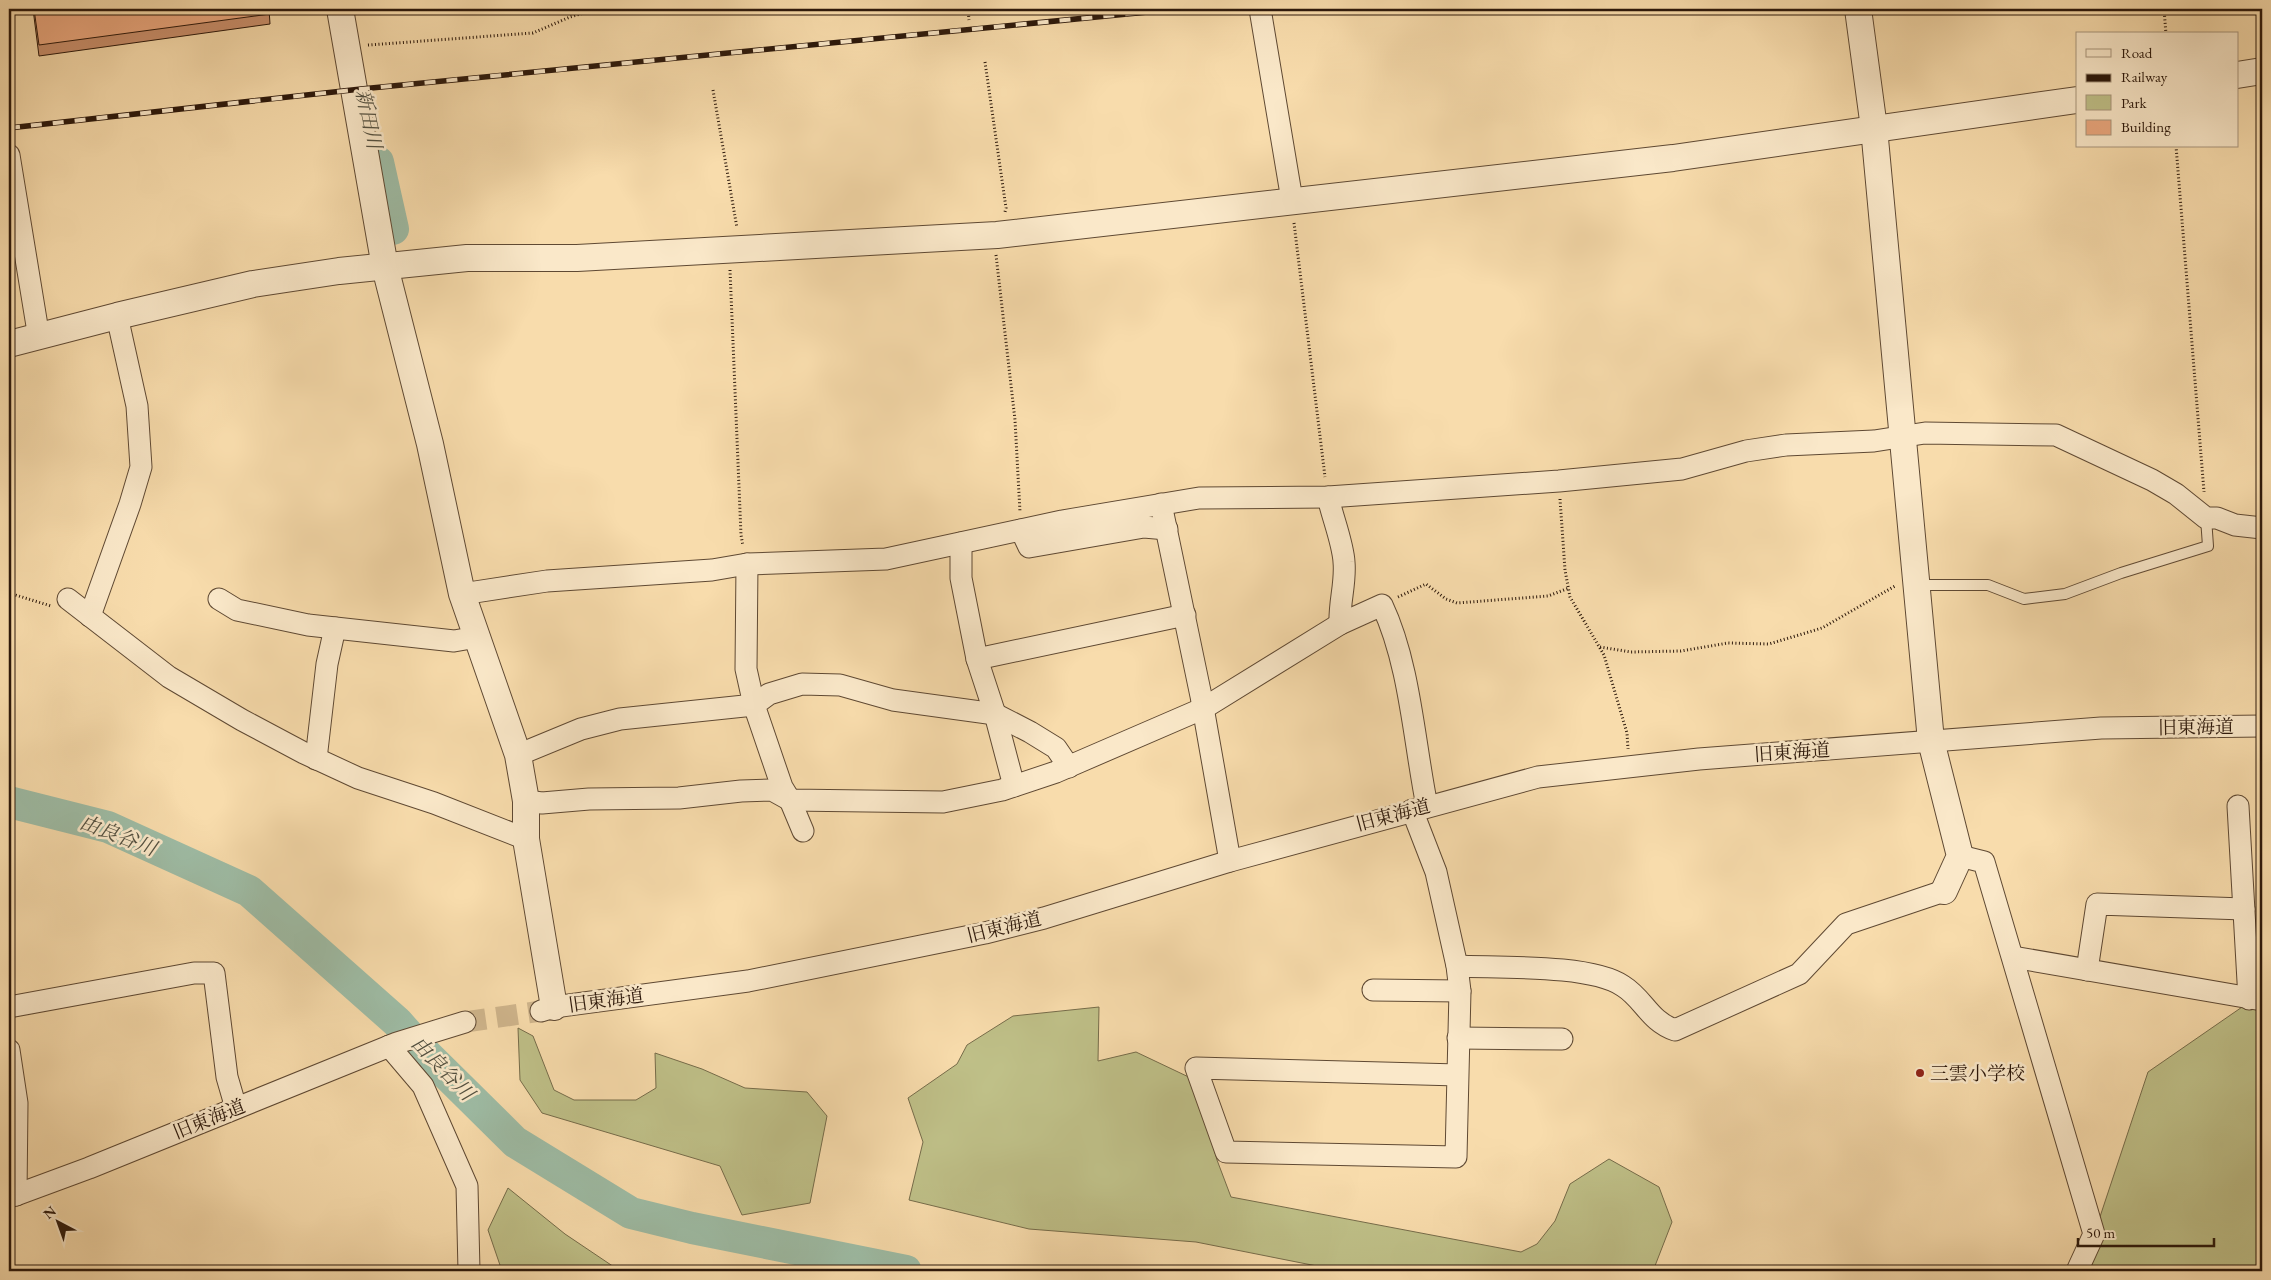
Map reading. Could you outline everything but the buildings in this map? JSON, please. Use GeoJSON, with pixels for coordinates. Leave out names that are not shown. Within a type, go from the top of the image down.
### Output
{"type":"FeatureCollection","features":[{"type":"Feature","properties":{"kind":"street"},"geometry":{"type":"LineString","coordinates":[[340,9],[345,47],[385,267],[430,444],[462,594],[518,755],[526,801],[526,839],[547,1009]]}},
{"type":"Feature","properties":{"kind":"street"},"geometry":{"type":"LineString","coordinates":[[1260,9],[1292,200]]}},
{"type":"Feature","properties":{"kind":"street"},"geometry":{"type":"LineString","coordinates":[[1457,966],[1577,971],[1597,975],[1624,986],[1662,1025],[1675,1030],[1798,974],[1846,924],[1944,890],[1960,856],[1931,741],[1874,128],[1858,9]]}},
{"type":"Feature","properties":{"kind":"street"},"geometry":{"type":"LineString","coordinates":[[2238,75],[2262,71]]}},
{"type":"Feature","properties":{"kind":"street"},"geometry":{"type":"LineString","coordinates":[[9,344],[253,284],[339,271],[467,258],[577,258],[997,235],[1672,158],[2076,100]]}},
{"type":"Feature","properties":{"kind":"street"},"geometry":{"type":"LineString","coordinates":[[9,155],[39,338]]}},
{"type":"Feature","properties":{"kind":"street"},"geometry":{"type":"LineString","coordinates":[[90,616],[130,504],[140,467],[137,406],[117,316]]}},
{"type":"Feature","properties":{"kind":"street"},"geometry":{"type":"LineString","coordinates":[[462,594],[547,581],[712,570],[747,564],[886,559],[1021,530],[1199,498],[1328,497],[1682,469],[1746,451],[1786,445],[1903,437],[1925,433],[2056,435],[2152,480],[2176,494],[2206,518],[2217,518],[2235,525],[2262,528]]}},
{"type":"Feature","properties":{"kind":"street"},"geometry":{"type":"LineString","coordinates":[[1328,497],[1344,559],[1345,586],[1339,608],[1340,624]]}},
{"type":"Feature","properties":{"kind":"street"},"geometry":{"type":"LineString","coordinates":[[1161,504],[1204,708],[1230,861]]}},
{"type":"Feature","properties":{"kind":"street"},"geometry":{"type":"LineString","coordinates":[[1021,530],[1029,547],[1144,527],[1167,529]]}},
{"type":"Feature","properties":{"kind":"street"},"geometry":{"type":"LineString","coordinates":[[961,543],[961,578],[977,659],[995,714],[1014,786]]}},
{"type":"Feature","properties":{"kind":"street"},"geometry":{"type":"LineString","coordinates":[[747,564],[746,669],[754,705],[782,787],[804,831]]}},
{"type":"Feature","properties":{"kind":"street"},"geometry":{"type":"LineString","coordinates":[[68,599],[169,677],[242,720],[316,759],[358,778],[434,803],[526,839]]}},
{"type":"Feature","properties":{"kind":"street"},"geometry":{"type":"LineString","coordinates":[[219,599],[237,610],[308,625],[454,641],[477,637]]}},
{"type":"Feature","properties":{"kind":"street"},"geometry":{"type":"LineString","coordinates":[[526,801],[542,803],[590,799],[678,798],[772,790],[790,800],[943,802],[1014,786],[1069,767],[1204,708],[1340,624],[1382,605],[1391,623],[1401,662],[1419,808],[1436,872],[1457,966],[1460,990],[1458,1038],[1458,1075],[1456,1157],[1226,1152],[1196,1068],[1458,1075]]}},
{"type":"Feature","properties":{"kind":"street"},"geometry":{"type":"LineString","coordinates":[[977,659],[1185,615]]}},
{"type":"Feature","properties":{"kind":"street"},"geometry":{"type":"LineString","coordinates":[[316,759],[327,664],[335,628]]}},
{"type":"Feature","properties":{"kind":"street"},"geometry":{"type":"LineString","coordinates":[[518,755],[581,730],[620,719],[754,705],[770,694],[802,684],[840,685],[893,700],[995,714],[1056,748],[1069,767]]}},
{"type":"Feature","properties":{"kind":"street","name":"旧東海道"},"geometry":{"type":"LineString","coordinates":[[547,1009],[748,981],[985,933],[1044,918],[1230,861],[1538,777],[1630,766],[2101,728],[2262,726]]}},
{"type":"Feature","properties":{"kind":"street"},"geometry":{"type":"LineString","coordinates":[[2013,957],[2255,999],[2250,922],[2238,806]]}},
{"type":"Feature","properties":{"kind":"street"},"geometry":{"type":"LineString","coordinates":[[1960,856],[1984,862],[2094,1234],[2077,1271]]}},
{"type":"Feature","properties":{"kind":"street"},"geometry":{"type":"LineString","coordinates":[[2087,970],[2097,904],[2250,922]]}},
{"type":"Feature","properties":{"kind":"street"},"geometry":{"type":"LineString","coordinates":[[9,1007],[194,973],[214,973],[227,1077],[236,1108]]}},
{"type":"Feature","properties":{"kind":"street"},"geometry":{"type":"LineString","coordinates":[[1374,990],[1460,990]]}},
{"type":"Feature","properties":{"kind":"street","name":"旧東海道"},"geometry":{"type":"LineString","coordinates":[[12,1195],[90,1168],[393,1045],[465,1022]]}},
{"type":"Feature","properties":{"kind":"street"},"geometry":{"type":"LineString","coordinates":[[1458,1038],[1562,1039]]}},
{"type":"Feature","properties":{"kind":"street"},"geometry":{"type":"LineString","coordinates":[[393,1045],[423,1086],[467,1186],[469,1271]]}},
{"type":"Feature","properties":{"kind":"street"},"geometry":{"type":"LineString","coordinates":[[9,1050],[17,1103],[12,1195]]}},
{"type":"Feature","properties":{"kind":"lane"},"geometry":{"type":"LineString","coordinates":[[1916,579],[1988,585],[2024,599],[2065,594],[2121,573],[2208,546],[2206,518]]}},
{"type":"Feature","properties":{"kind":"path"},"geometry":{"type":"LineString","coordinates":[[345,47],[534,33],[570,16],[597,9]]}},
{"type":"Feature","properties":{"kind":"path"},"geometry":{"type":"LineString","coordinates":[[968,9],[969,20]]}},
{"type":"Feature","properties":{"kind":"path"},"geometry":{"type":"LineString","coordinates":[[2164,9],[2166,32]]}},
{"type":"Feature","properties":{"kind":"path"},"geometry":{"type":"LineString","coordinates":[[985,62],[1006,208],[997,235],[996,258],[1015,420],[1021,530]]}},
{"type":"Feature","properties":{"kind":"path"},"geometry":{"type":"LineString","coordinates":[[713,90],[738,229],[731,249],[730,264],[740,526],[747,564]]}},
{"type":"Feature","properties":{"kind":"path"},"geometry":{"type":"LineString","coordinates":[[2176,148],[2206,518]]}},
{"type":"Feature","properties":{"kind":"path"},"geometry":{"type":"LineString","coordinates":[[1292,200],[1328,497]]}},
{"type":"Feature","properties":{"kind":"path"},"geometry":{"type":"LineString","coordinates":[[1559,480],[1565,570],[1570,597],[1604,655],[1627,733],[1630,766]]}},
{"type":"Feature","properties":{"kind":"path"},"geometry":{"type":"LineString","coordinates":[[1600,647],[1632,652],[1681,651],[1728,643],[1769,644],[1822,628],[1916,579]]}},
{"type":"Feature","properties":{"kind":"path"},"geometry":{"type":"LineString","coordinates":[[1382,605],[1426,584],[1446,599],[1457,603],[1548,596],[1569,588]]}},
{"type":"Feature","properties":{"kind":"green space"},"geometry":{"type":"Polygon","coordinates":[[[2245,1005],[2262,1007],[2262,1271],[2082,1271],[2148,1072],[2245,1005]]]}},
{"type":"Feature","properties":{"kind":"green space"},"geometry":{"type":"Polygon","coordinates":[[[1099,1007],[1098,1061],[1136,1052],[1195,1080],[1217,1160],[1231,1197],[1521,1252],[1537,1244],[1555,1221],[1570,1184],[1609,1159],[1659,1187],[1672,1222],[1653,1271],[1342,1271],[1196,1242],[1029,1229],[909,1200],[923,1142],[908,1098],[957,1064],[967,1045],[1013,1016],[1099,1007]]]}},
{"type":"Feature","properties":{"kind":"green space"},"geometry":{"type":"Polygon","coordinates":[[[518,1028],[533,1036],[554,1090],[574,1100],[636,1100],[656,1088],[655,1053],[702,1069],[745,1088],[807,1092],[827,1116],[810,1203],[742,1215],[720,1166],[542,1113],[520,1080],[518,1028]]]}},
{"type":"Feature","properties":{"kind":"green space"},"geometry":{"type":"Polygon","coordinates":[[[508,1188],[565,1234],[620,1271],[502,1271],[488,1230],[508,1188]]]}},
{"type":"Feature","properties":{"kind":"waterway","name":"新田川"},"geometry":{"type":"LineString","coordinates":[[378,162],[393,229]]}},
{"type":"Feature","properties":{"kind":"waterway","name":"由良谷川"},"geometry":{"type":"LineString","coordinates":[[9,802],[108,827],[249,891],[397,1022],[422,1050],[515,1142],[631,1213],[692,1228],[906,1271]]}},
{"type":"Feature","properties":{"kind":"tunnel"},"geometry":{"type":"LineString","coordinates":[[465,1022],[541,1011]]}},
{"type":"Feature","properties":{"kind":"railway"},"geometry":{"type":"LineString","coordinates":[[9,128],[361,89],[1178,9]]}},
{"type":"Feature","properties":{"kind":"place","name":"三雲小学校"},"geometry":{"type":"Point","coordinates":[1920,1073]}}]}
